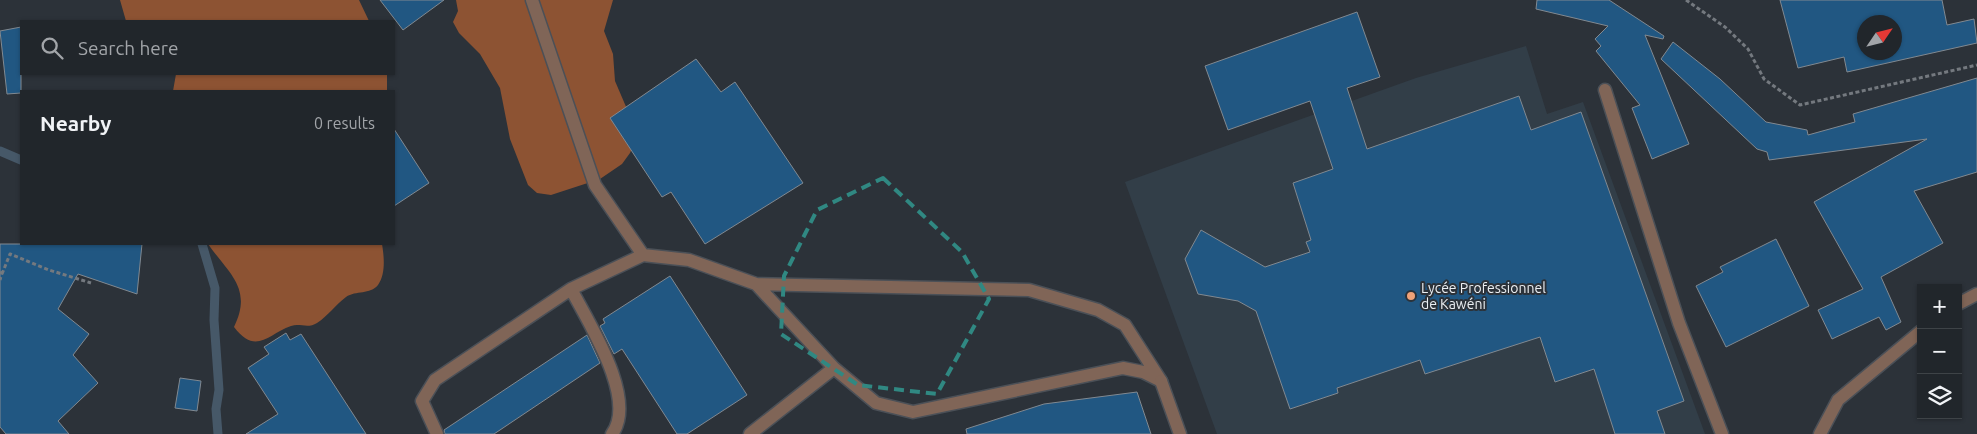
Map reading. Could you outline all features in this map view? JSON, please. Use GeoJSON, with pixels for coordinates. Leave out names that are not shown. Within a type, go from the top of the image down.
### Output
{"type":"FeatureCollection","features":[{"type":"Feature","properties":{"kind":"street"},"geometry":{"type":"LineString","coordinates":[[532,0],[595,185],[643,255]]}},
{"type":"Feature","properties":{"kind":"street"},"geometry":{"type":"LineString","coordinates":[[1605,90],[1679,323],[1722,434]]}},
{"type":"Feature","properties":{"kind":"street"},"geometry":{"type":"LineString","coordinates":[[437,434],[422,401],[435,380],[571,289],[643,255],[689,260],[756,284],[1029,290],[1098,310],[1125,325],[1160,381],[1180,434]]}},
{"type":"Feature","properties":{"kind":"street"},"geometry":{"type":"LineString","coordinates":[[756,284],[834,368],[876,403],[913,412],[1123,368],[1143,372],[1160,381]]}},
{"type":"Feature","properties":{"kind":"street"},"geometry":{"type":"LineString","coordinates":[[571,289],[609,363],[619,396],[617,426],[612,434]]}},
{"type":"Feature","properties":{"kind":"street"},"geometry":{"type":"LineString","coordinates":[[1962,302],[1977,294]]}},
{"type":"Feature","properties":{"kind":"street"},"geometry":{"type":"LineString","coordinates":[[1820,434],[1838,400],[1917,334]]}},
{"type":"Feature","properties":{"kind":"street"},"geometry":{"type":"LineString","coordinates":[[750,434],[834,368]]}},
{"type":"Feature","properties":{"kind":"path"},"geometry":{"type":"LineString","coordinates":[[1686,0],[1691,1],[1748,49],[1764,79],[1800,106],[1977,65]]}},
{"type":"Feature","properties":{"kind":"path"},"geometry":{"type":"LineString","coordinates":[[0,280],[1,273],[10,254],[49,270],[91,283]]}},
{"type":"Feature","properties":{"kind":"highlighted area"},"geometry":{"type":"Polygon","coordinates":[[[883,178],[962,252],[989,299],[937,394],[858,385],[781,334],[784,276],[817,210],[883,178]]]}},
{"type":"Feature","properties":{"kind":"shaded area"},"geometry":{"type":"Polygon","coordinates":[[[120,0],[359,0],[369,20],[126,20],[120,0]]]}},
{"type":"Feature","properties":{"kind":"shaded area"},"geometry":{"type":"Polygon","coordinates":[[[456,0],[613,0],[604,31],[613,54],[615,81],[630,116],[635,141],[630,153],[622,164],[600,179],[551,195],[537,193],[528,185],[510,139],[500,88],[480,54],[459,33],[453,22],[458,11],[456,0]]]}},
{"type":"Feature","properties":{"kind":"shaded area","name":"Lycée Professionnel de Kawéni"},"geometry":{"type":"Polygon","coordinates":[[[1526,46],[1547,114],[1583,102],[1705,434],[1217,434],[1125,182],[1416,78],[1526,46]]]}},
{"type":"Feature","properties":{"kind":"shaded area"},"geometry":{"type":"Polygon","coordinates":[[[176,75],[387,75],[387,90],[173,90],[176,75]]]}},
{"type":"Feature","properties":{"kind":"shaded area"},"geometry":{"type":"Polygon","coordinates":[[[209,245],[382,245],[383,270],[381,281],[375,288],[346,297],[314,325],[291,326],[256,342],[242,336],[234,327],[241,302],[240,292],[230,273],[209,245]]]}},
{"type":"Feature","properties":{"kind":"building"},"geometry":{"type":"Polygon","coordinates":[[[380,0],[444,0],[403,30],[380,0]]]}},
{"type":"Feature","properties":{"kind":"building"},"geometry":{"type":"Polygon","coordinates":[[[1537,0],[1609,0],[1664,36],[1663,39],[1645,35],[1689,144],[1652,159],[1632,108],[1640,105],[1596,51],[1601,46],[1595,39],[1608,26],[1536,9],[1537,0]]]}},
{"type":"Feature","properties":{"kind":"building"},"geometry":{"type":"Polygon","coordinates":[[[1780,0],[1942,0],[1947,25],[1974,19],[1977,43],[1902,60],[1902,15],[1857,15],[1857,60],[1901,60],[1847,72],[1844,57],[1798,68],[1780,0]]]}},
{"type":"Feature","properties":{"kind":"building"},"geometry":{"type":"Polygon","coordinates":[[[1357,12],[1380,77],[1347,88],[1367,149],[1519,96],[1531,130],[1581,112],[1684,401],[1657,411],[1665,434],[1615,434],[1594,369],[1555,382],[1540,337],[1425,374],[1420,360],[1337,388],[1338,393],[1290,409],[1256,311],[1238,301],[1198,294],[1185,259],[1201,230],[1265,267],[1310,252],[1306,242],[1311,240],[1293,183],[1333,169],[1310,101],[1228,130],[1205,66],[1357,12]]]}},
{"type":"Feature","properties":{"kind":"building"},"geometry":{"type":"Polygon","coordinates":[[[20,27],[20,93],[7,94],[0,31],[20,27]]]}},
{"type":"Feature","properties":{"kind":"building"},"geometry":{"type":"Polygon","coordinates":[[[1673,42],[1720,79],[1766,122],[1807,130],[1808,135],[1855,122],[1853,114],[1977,78],[1977,172],[1914,191],[1943,243],[1881,277],[1901,322],[1886,330],[1879,317],[1832,339],[1818,310],[1863,289],[1814,202],[1927,139],[1769,160],[1767,152],[1757,149],[1661,59],[1673,42]]]}},
{"type":"Feature","properties":{"kind":"building"},"geometry":{"type":"Polygon","coordinates":[[[696,59],[721,92],[735,82],[803,183],[705,244],[671,192],[662,197],[610,118],[696,59]]]}},
{"type":"Feature","properties":{"kind":"building"},"geometry":{"type":"Polygon","coordinates":[[[395,131],[429,183],[395,205],[395,131]]]}},
{"type":"Feature","properties":{"kind":"building"},"geometry":{"type":"Polygon","coordinates":[[[1776,239],[1809,306],[1726,347],[1696,286],[1723,272],[1720,267],[1776,239]]]}},
{"type":"Feature","properties":{"kind":"building"},"geometry":{"type":"Polygon","coordinates":[[[0,244],[142,245],[137,294],[78,274],[58,309],[89,334],[73,355],[98,383],[58,421],[69,434],[6,434],[0,427],[0,244]]]}},
{"type":"Feature","properties":{"kind":"building"},"geometry":{"type":"Polygon","coordinates":[[[670,276],[747,395],[687,434],[677,434],[622,349],[614,354],[600,326],[605,323],[603,319],[670,276]]]}},
{"type":"Feature","properties":{"kind":"building"},"geometry":{"type":"Polygon","coordinates":[[[286,333],[290,340],[301,334],[366,434],[246,434],[278,414],[248,368],[269,354],[264,347],[286,333]]]}},
{"type":"Feature","properties":{"kind":"building"},"geometry":{"type":"Polygon","coordinates":[[[587,335],[600,363],[494,434],[445,434],[444,430],[587,335]]]}},
{"type":"Feature","properties":{"kind":"building"},"geometry":{"type":"Polygon","coordinates":[[[180,378],[201,381],[197,411],[175,408],[180,378]]]}},
{"type":"Feature","properties":{"kind":"building"},"geometry":{"type":"Polygon","coordinates":[[[1137,392],[1151,434],[967,434],[966,429],[1044,404],[1137,392]]]}},
{"type":"Feature","properties":{"kind":"waterway"},"geometry":{"type":"LineString","coordinates":[[0,151],[20,160]]}},
{"type":"Feature","properties":{"kind":"waterway"},"geometry":{"type":"LineString","coordinates":[[202,245],[215,288],[214,320],[219,390],[216,409],[218,434]]}},
{"type":"Feature","properties":{"kind":"place","name":"Lycée Professionnel de Kawéni"},"geometry":{"type":"Point","coordinates":[1411,296]}}]}
